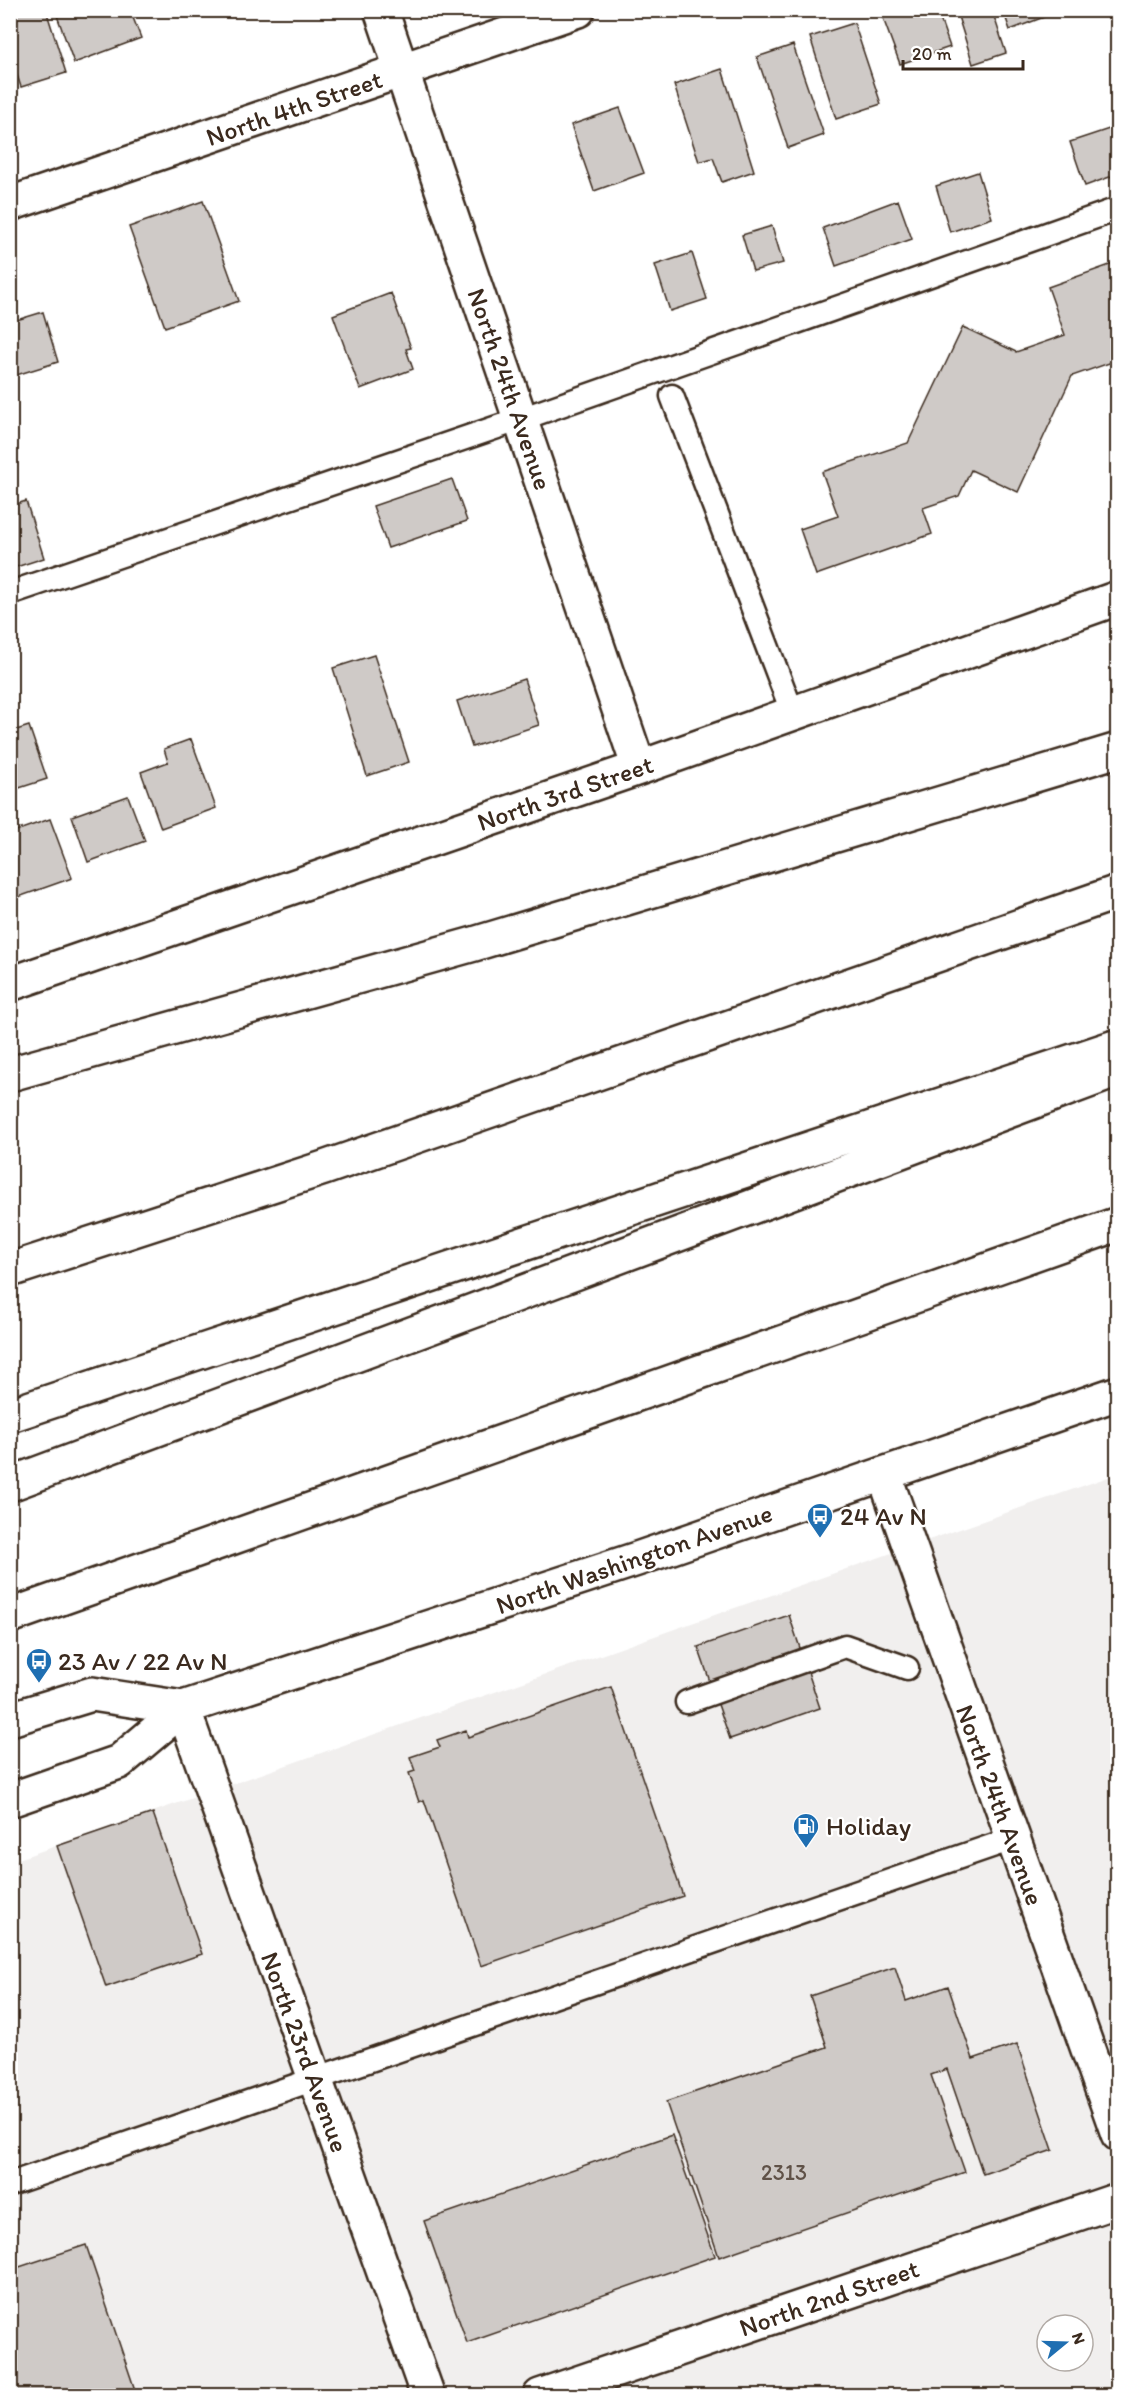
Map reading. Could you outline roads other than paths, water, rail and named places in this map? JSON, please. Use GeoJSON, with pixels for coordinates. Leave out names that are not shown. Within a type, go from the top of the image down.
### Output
{"type":"FeatureCollection","features":[{"type":"Feature","properties":{"kind":"main road","name":"North 24th Avenue"},"geometry":{"type":"LineString","coordinates":[[381,10],[639,768]]}},
{"type":"Feature","properties":{"kind":"main road","name":"North 4th Street"},"geometry":{"type":"LineString","coordinates":[[10,204],[578,10]]}},
{"type":"Feature","properties":{"kind":"main road","name":"North 3rd Street"},"geometry":{"type":"LineString","coordinates":[[10,984],[639,768],[1118,598]]}},
{"type":"Feature","properties":{"kind":"main road"},"geometry":{"type":"LineString","coordinates":[[10,1074],[485,940],[1118,750]]}},
{"type":"Feature","properties":{"kind":"main road"},"geometry":{"type":"LineString","coordinates":[[10,1270],[324,1168],[1118,892]]}},
{"type":"Feature","properties":{"kind":"main road"},"geometry":{"type":"LineString","coordinates":[[10,1415],[1118,1046]]}},
{"type":"Feature","properties":{"kind":"main road"},"geometry":{"type":"LineString","coordinates":[[10,1484],[1118,1070]]}},
{"type":"Feature","properties":{"kind":"main road"},"geometry":{"type":"LineString","coordinates":[[10,1616],[1118,1224]]}},
{"type":"Feature","properties":{"kind":"main road","name":"North Washington Avenue"},"geometry":{"type":"LineString","coordinates":[[10,1800],[119,1762],[183,1708],[637,1559],[1118,1393]]}},
{"type":"Feature","properties":{"kind":"main road","name":"North 24th Avenue"},"geometry":{"type":"LineString","coordinates":[[884,1474],[1118,2134]]}},
{"type":"Feature","properties":{"kind":"main road","name":"North Washington Avenue"},"geometry":{"type":"LineString","coordinates":[[10,1719],[92,1694],[183,1708]]}},
{"type":"Feature","properties":{"kind":"main road","name":"North 23rd Avenue"},"geometry":{"type":"LineString","coordinates":[[183,1708],[428,2396]]}},
{"type":"Feature","properties":{"kind":"main road","name":"North 2nd Street"},"geometry":{"type":"LineString","coordinates":[[540,2396],[1116,2207]]}},
{"type":"Feature","properties":{"kind":"lane"},"geometry":{"type":"LineString","coordinates":[[10,593],[520,419],[1118,208]]}},
{"type":"Feature","properties":{"kind":"lane"},"geometry":{"type":"LineString","coordinates":[[672,396],[793,714]]}},
{"type":"Feature","properties":{"kind":"lane"},"geometry":{"type":"LineString","coordinates":[[687,1702],[845,1646],[907,1668]]}},
{"type":"Feature","properties":{"kind":"lane"},"geometry":{"type":"LineString","coordinates":[[10,2184],[1012,1839]]}},
{"type":"Feature","properties":{"kind":"place","name":"24 Av N"},"geometry":{"type":"Point","coordinates":[820,1539]}},
{"type":"Feature","properties":{"kind":"place","name":"23 Av / 22 Av N"},"geometry":{"type":"Point","coordinates":[39,1684]}},
{"type":"Feature","properties":{"kind":"place","name":"Holiday"},"geometry":{"type":"Point","coordinates":[806,1849]}}]}
